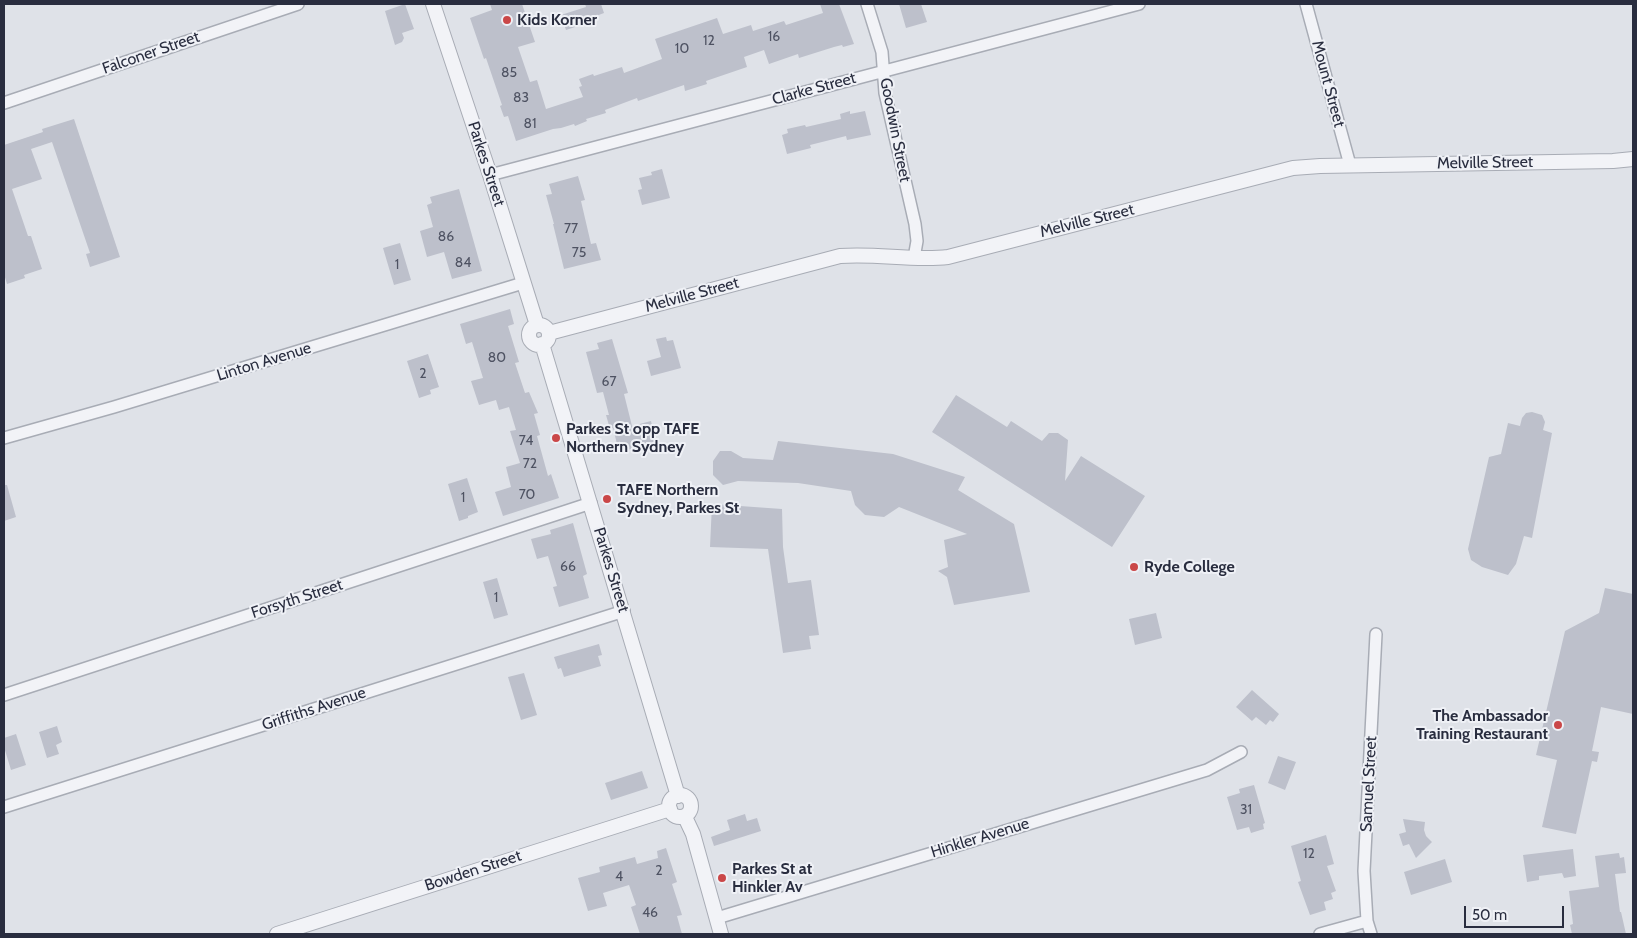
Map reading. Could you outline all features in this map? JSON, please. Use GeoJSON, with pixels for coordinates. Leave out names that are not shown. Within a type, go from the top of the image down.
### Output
{"type":"FeatureCollection","features":[{"type":"Feature","properties":{"kind":"street","name":"Falconer Street"},"geometry":{"type":"LineString","coordinates":[[4,103],[298,4]]}},
{"type":"Feature","properties":{"kind":"street","name":"Parkes Street"},"geometry":{"type":"LineString","coordinates":[[433,4],[490,175],[523,283],[543,334],[678,796]]}},
{"type":"Feature","properties":{"kind":"street","name":"Goodwin Street"},"geometry":{"type":"LineString","coordinates":[[867,4],[882,52],[885,93],[914,224],[917,241],[914,258]]}},
{"type":"Feature","properties":{"kind":"street","name":"Clarke Street"},"geometry":{"type":"LineString","coordinates":[[490,175],[1139,4]]}},
{"type":"Feature","properties":{"kind":"street","name":"Mount Street"},"geometry":{"type":"LineString","coordinates":[[1306,4],[1350,165]]}},
{"type":"Feature","properties":{"kind":"street","name":"Melville Street"},"geometry":{"type":"LineString","coordinates":[[543,334],[840,256],[948,257],[1294,168],[1350,165],[1633,159]]}},
{"type":"Feature","properties":{"kind":"street","name":"Linton Avenue"},"geometry":{"type":"LineString","coordinates":[[4,438],[114,407],[523,283]]}},
{"type":"Feature","properties":{"kind":"street","name":"Forsyth Street"},"geometry":{"type":"LineString","coordinates":[[4,695],[591,503]]}},
{"type":"Feature","properties":{"kind":"street","name":"Griffiths Avenue"},"geometry":{"type":"LineString","coordinates":[[4,807],[624,612]]}},
{"type":"Feature","properties":{"kind":"street","name":"Samuel Street"},"geometry":{"type":"LineString","coordinates":[[1371,934],[1367,921],[1364,871],[1376,634]]}},
{"type":"Feature","properties":{"kind":"street","name":"Hinkler Avenue"},"geometry":{"type":"LineString","coordinates":[[717,918],[1207,770],[1241,752]]}},
{"type":"Feature","properties":{"kind":"street"},"geometry":{"type":"LineString","coordinates":[[678,796],[684,796],[691,803],[690,812],[684,817],[674,815],[670,809],[672,799],[678,796]]}},
{"type":"Feature","properties":{"kind":"street","name":"Bowden Street"},"geometry":{"type":"LineString","coordinates":[[277,934],[670,809]]}},
{"type":"Feature","properties":{"kind":"street"},"geometry":{"type":"LineString","coordinates":[[684,817],[693,834],[721,934]]}},
{"type":"Feature","properties":{"kind":"street"},"geometry":{"type":"LineString","coordinates":[[1320,934],[1367,921]]}},
{"type":"Feature","properties":{"kind":"building"},"geometry":{"type":"Polygon","coordinates":[[[405,4],[414,29],[402,33],[404,38],[402,42],[395,45],[385,11],[405,4]]]}},
{"type":"Feature","properties":{"kind":"building"},"geometry":{"type":"Polygon","coordinates":[[[490,4],[522,4],[535,42],[518,47],[530,82],[537,80],[546,109],[583,97],[579,87],[582,86],[579,79],[622,67],[624,73],[662,59],[655,39],[717,18],[723,34],[751,25],[753,31],[784,21],[786,25],[823,13],[820,4],[839,4],[854,44],[834,47],[799,58],[798,54],[769,64],[764,50],[744,57],[747,67],[706,81],[707,84],[685,91],[684,85],[638,101],[637,98],[605,110],[606,113],[586,119],[587,121],[575,126],[574,124],[553,129],[516,141],[508,116],[504,117],[500,106],[502,105],[486,58],[484,59],[470,18],[492,10],[490,4]]]}},
{"type":"Feature","properties":{"kind":"building"},"geometry":{"type":"Polygon","coordinates":[[[585,4],[601,4],[604,13],[580,22],[581,25],[566,30],[561,15],[586,7],[585,4]]]}},
{"type":"Feature","properties":{"kind":"building"},"geometry":{"type":"Polygon","coordinates":[[[899,4],[921,4],[927,22],[906,28],[899,4]]]}},
{"type":"Feature","properties":{"kind":"building"},"geometry":{"type":"Polygon","coordinates":[[[850,111],[850,114],[865,111],[871,135],[847,140],[846,136],[810,145],[811,148],[787,154],[782,135],[788,133],[787,129],[841,119],[840,114],[850,111]]]}},
{"type":"Feature","properties":{"kind":"building"},"geometry":{"type":"Polygon","coordinates":[[[74,119],[120,257],[90,267],[86,254],[90,253],[52,142],[31,149],[42,179],[12,189],[28,236],[31,236],[42,269],[24,275],[25,278],[7,284],[4,274],[4,145],[43,132],[42,129],[74,119]]]}},
{"type":"Feature","properties":{"kind":"building"},"geometry":{"type":"Polygon","coordinates":[[[662,169],[670,198],[642,205],[638,190],[642,189],[639,178],[652,175],[651,172],[662,169]]]}},
{"type":"Feature","properties":{"kind":"building"},"geometry":{"type":"Polygon","coordinates":[[[578,176],[585,200],[581,201],[591,244],[596,243],[601,260],[564,269],[546,195],[552,194],[549,184],[578,176]]]}},
{"type":"Feature","properties":{"kind":"building"},"geometry":{"type":"Polygon","coordinates":[[[459,189],[482,271],[452,279],[444,252],[427,257],[420,231],[433,227],[427,205],[432,203],[430,197],[459,189]]]}},
{"type":"Feature","properties":{"kind":"building"},"geometry":{"type":"Polygon","coordinates":[[[400,243],[411,280],[394,285],[383,248],[400,243]]]}},
{"type":"Feature","properties":{"kind":"building"},"geometry":{"type":"Polygon","coordinates":[[[510,309],[514,324],[508,326],[519,362],[515,363],[525,393],[529,392],[538,413],[534,414],[540,435],[537,436],[548,476],[551,474],[559,498],[503,516],[495,492],[511,487],[506,467],[520,463],[510,431],[516,430],[509,407],[499,410],[496,400],[479,405],[471,381],[483,378],[472,342],[466,344],[460,324],[510,309]]]}},
{"type":"Feature","properties":{"kind":"building"},"geometry":{"type":"Polygon","coordinates":[[[666,337],[667,341],[673,340],[681,368],[651,376],[647,361],[661,357],[656,339],[666,337]]]}},
{"type":"Feature","properties":{"kind":"building"},"geometry":{"type":"Polygon","coordinates":[[[612,339],[628,393],[624,394],[632,426],[651,421],[656,443],[619,452],[613,428],[610,429],[606,415],[609,415],[603,392],[597,393],[586,352],[599,349],[597,343],[612,339]]]}},
{"type":"Feature","properties":{"kind":"building"},"geometry":{"type":"Polygon","coordinates":[[[428,354],[439,387],[430,390],[431,394],[419,398],[407,361],[428,354]]]}},
{"type":"Feature","properties":{"kind":"building"},"geometry":{"type":"Polygon","coordinates":[[[956,395],[1007,427],[1011,421],[1042,441],[1049,433],[1058,433],[1068,440],[1065,481],[1081,456],[1145,496],[1112,547],[932,432],[956,395]]]}},
{"type":"Feature","properties":{"kind":"building"},"geometry":{"type":"Polygon","coordinates":[[[1532,412],[1542,415],[1545,422],[1543,430],[1552,433],[1532,538],[1524,536],[1516,564],[1508,575],[1482,567],[1471,560],[1468,549],[1489,457],[1501,454],[1508,423],[1520,426],[1522,418],[1526,413],[1532,412]]]}},
{"type":"Feature","properties":{"kind":"building"},"geometry":{"type":"Polygon","coordinates":[[[778,441],[893,454],[965,477],[958,490],[1014,524],[1030,592],[954,605],[947,577],[938,571],[948,567],[944,540],[967,534],[899,507],[884,517],[865,515],[855,505],[851,491],[798,483],[738,481],[723,485],[713,475],[713,461],[720,451],[731,451],[743,458],[773,460],[778,441]]]}},
{"type":"Feature","properties":{"kind":"building"},"geometry":{"type":"Polygon","coordinates":[[[467,478],[478,512],[459,521],[448,484],[467,478]]]}},
{"type":"Feature","properties":{"kind":"building"},"geometry":{"type":"Polygon","coordinates":[[[4,485],[7,485],[16,517],[4,521],[4,485]]]}},
{"type":"Feature","properties":{"kind":"building"},"geometry":{"type":"Polygon","coordinates":[[[712,504],[782,509],[783,547],[788,583],[811,580],[819,635],[809,636],[811,649],[783,653],[768,549],[710,547],[712,504]]]}},
{"type":"Feature","properties":{"kind":"building"},"geometry":{"type":"Polygon","coordinates":[[[573,523],[587,574],[583,576],[589,598],[559,607],[553,587],[557,586],[548,556],[537,559],[531,539],[551,534],[550,530],[573,523]]]}},
{"type":"Feature","properties":{"kind":"building"},"geometry":{"type":"Polygon","coordinates":[[[497,578],[508,615],[494,619],[483,582],[497,578]]]}},
{"type":"Feature","properties":{"kind":"building"},"geometry":{"type":"Polygon","coordinates":[[[1605,588],[1633,594],[1633,714],[1601,707],[1592,751],[1599,752],[1597,762],[1592,761],[1576,834],[1542,827],[1557,760],[1536,755],[1565,631],[1599,613],[1605,588]]]}},
{"type":"Feature","properties":{"kind":"building"},"geometry":{"type":"Polygon","coordinates":[[[1156,613],[1162,638],[1135,645],[1129,619],[1156,613]]]}},
{"type":"Feature","properties":{"kind":"building"},"geometry":{"type":"Polygon","coordinates":[[[599,644],[602,655],[598,656],[601,666],[564,677],[561,668],[558,669],[554,657],[599,644]]]}},
{"type":"Feature","properties":{"kind":"building"},"geometry":{"type":"Polygon","coordinates":[[[524,673],[537,715],[521,720],[508,677],[524,673]]]}},
{"type":"Feature","properties":{"kind":"building"},"geometry":{"type":"Polygon","coordinates":[[[1252,690],[1279,714],[1273,722],[1270,720],[1266,725],[1256,717],[1252,721],[1236,707],[1252,690]]]}},
{"type":"Feature","properties":{"kind":"building"},"geometry":{"type":"Polygon","coordinates":[[[57,726],[62,742],[56,745],[59,754],[47,758],[39,732],[57,726]]]}},
{"type":"Feature","properties":{"kind":"building"},"geometry":{"type":"Polygon","coordinates":[[[16,734],[26,765],[11,770],[4,747],[4,738],[16,734]]]}},
{"type":"Feature","properties":{"kind":"building"},"geometry":{"type":"Polygon","coordinates":[[[1278,756],[1296,762],[1285,790],[1268,783],[1278,756]]]}},
{"type":"Feature","properties":{"kind":"building"},"geometry":{"type":"Polygon","coordinates":[[[642,771],[648,788],[611,800],[605,783],[642,771]]]}},
{"type":"Feature","properties":{"kind":"building"},"geometry":{"type":"Polygon","coordinates":[[[1254,785],[1265,823],[1263,824],[1264,829],[1251,833],[1249,827],[1237,830],[1227,797],[1240,793],[1239,789],[1254,785]]]}},
{"type":"Feature","properties":{"kind":"building"},"geometry":{"type":"Polygon","coordinates":[[[745,814],[747,821],[757,818],[761,831],[714,846],[711,837],[730,830],[727,820],[745,814]]]}},
{"type":"Feature","properties":{"kind":"building"},"geometry":{"type":"Polygon","coordinates":[[[1403,819],[1425,822],[1424,830],[1426,836],[1432,842],[1416,858],[1409,844],[1403,846],[1399,834],[1406,832],[1403,819]]]}},
{"type":"Feature","properties":{"kind":"building"},"geometry":{"type":"Polygon","coordinates":[[[1326,835],[1334,864],[1327,866],[1336,891],[1331,893],[1333,899],[1324,902],[1326,910],[1310,915],[1298,882],[1301,881],[1291,846],[1326,835]]]}},
{"type":"Feature","properties":{"kind":"building"},"geometry":{"type":"Polygon","coordinates":[[[666,848],[677,882],[672,884],[682,915],[677,916],[682,934],[640,934],[631,907],[636,905],[629,885],[603,893],[607,906],[588,911],[578,878],[600,872],[599,867],[635,857],[637,864],[658,858],[657,851],[666,848]]]}},
{"type":"Feature","properties":{"kind":"building"},"geometry":{"type":"Polygon","coordinates":[[[1573,849],[1576,876],[1564,878],[1562,873],[1539,876],[1539,880],[1527,882],[1523,855],[1573,849]]]}},
{"type":"Feature","properties":{"kind":"building"},"geometry":{"type":"Polygon","coordinates":[[[1619,853],[1620,858],[1624,857],[1626,873],[1615,874],[1620,912],[1626,934],[1572,934],[1570,925],[1573,924],[1569,891],[1599,887],[1595,856],[1619,853]]]}},
{"type":"Feature","properties":{"kind":"building"},"geometry":{"type":"Polygon","coordinates":[[[1445,859],[1452,882],[1411,895],[1404,872],[1445,859]]]}},
{"type":"Feature","properties":{"kind":"place","name":"Kids Korner"},"geometry":{"type":"Point","coordinates":[507,20]}},
{"type":"Feature","properties":{"kind":"place","name":"Parkes St opp TAFE Northern Sydney"},"geometry":{"type":"Point","coordinates":[556,438]}},
{"type":"Feature","properties":{"kind":"place","name":"TAFE Northern Sydney, Parkes St"},"geometry":{"type":"Point","coordinates":[607,499]}},
{"type":"Feature","properties":{"kind":"place","name":"Ryde College"},"geometry":{"type":"Point","coordinates":[1134,567]}},
{"type":"Feature","properties":{"kind":"place","name":"The Ambassador Training Restaurant"},"geometry":{"type":"Point","coordinates":[1558,725]}},
{"type":"Feature","properties":{"kind":"place","name":"Parkes St at Hinkler Av"},"geometry":{"type":"Point","coordinates":[722,878]}}]}
